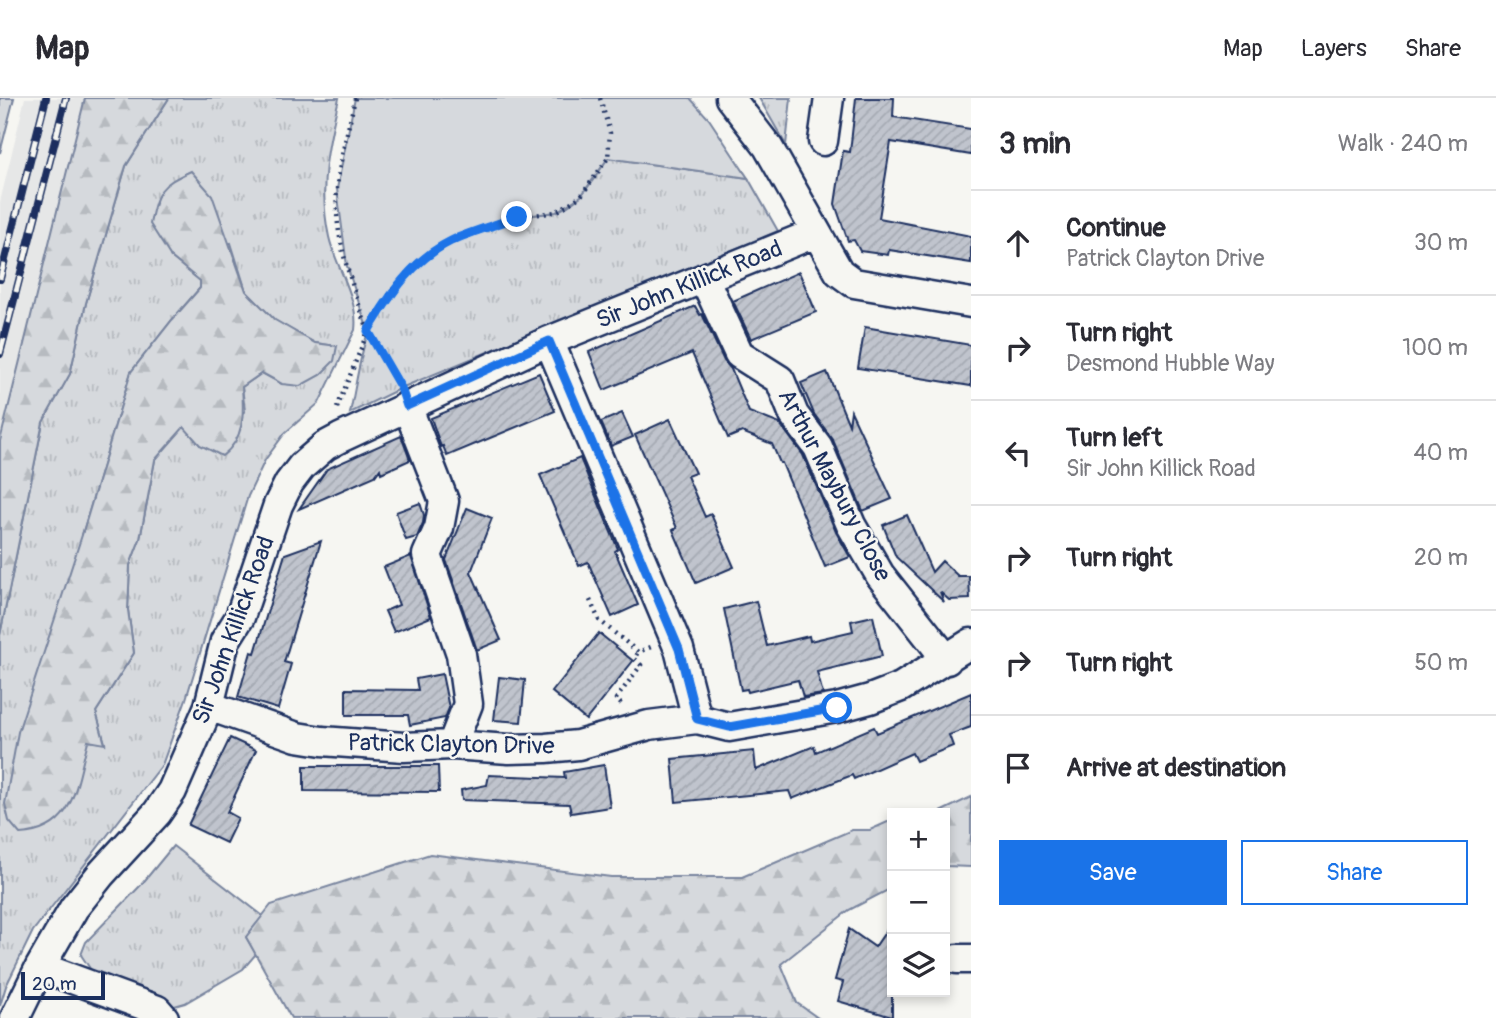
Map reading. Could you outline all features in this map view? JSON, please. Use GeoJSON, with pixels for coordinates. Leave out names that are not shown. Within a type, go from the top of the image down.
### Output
{"type":"FeatureCollection","features":[{"type":"Feature","properties":{"kind":"street"},"geometry":{"type":"LineString","coordinates":[[730,98],[768,147],[839,272],[854,283],[971,303]]}},
{"type":"Feature","properties":{"kind":"street"},"geometry":{"type":"LineString","coordinates":[[823,141],[829,98]]}},
{"type":"Feature","properties":{"kind":"street","name":"Sir John Killick Road"},"geometry":{"type":"LineString","coordinates":[[15,1018],[74,908],[157,813],[172,791],[209,706],[225,641],[240,617],[278,505],[289,483],[302,466],[325,446],[340,438],[549,341],[815,233]]}},
{"type":"Feature","properties":{"kind":"street","name":"Arthur Maybury Close"},"geometry":{"type":"LineString","coordinates":[[704,278],[739,354],[780,380],[794,415],[818,447],[851,525],[880,575],[947,660]]}},
{"type":"Feature","properties":{"kind":"street"},"geometry":{"type":"LineString","coordinates":[[549,341],[674,636],[697,719]]}},
{"type":"Feature","properties":{"kind":"street"},"geometry":{"type":"LineString","coordinates":[[407,406],[444,501],[439,528],[427,555],[461,654],[468,704],[452,745]]}},
{"type":"Feature","properties":{"kind":"street","name":"Patrick Clayton Drive"},"geometry":{"type":"LineString","coordinates":[[209,706],[297,737],[404,747],[452,745],[509,749],[579,745],[649,724],[697,719],[729,727],[837,708],[901,687],[971,643]]}},
{"type":"Feature","properties":{"kind":"street"},"geometry":{"type":"LineString","coordinates":[[40,967],[156,1010],[163,1018]]}},
{"type":"Feature","properties":{"kind":"path"},"geometry":{"type":"LineString","coordinates":[[355,98],[337,189],[339,229],[347,265],[368,331],[401,388],[407,406]]}},
{"type":"Feature","properties":{"kind":"path"},"geometry":{"type":"LineString","coordinates":[[340,438],[333,419],[368,331],[393,290],[418,263],[450,241],[517,217],[556,212],[581,196],[608,158],[610,133],[600,98]]}},
{"type":"Feature","properties":{"kind":"path"},"geometry":{"type":"LineString","coordinates":[[590,600],[598,620],[638,652]]}},
{"type":"Feature","properties":{"kind":"path"},"geometry":{"type":"LineString","coordinates":[[649,724],[616,699],[641,665],[635,659],[638,652],[674,636]]}},
{"type":"Feature","properties":{"kind":"shaded area"},"geometry":{"type":"Polygon","coordinates":[[[25,98],[85,98],[0,439],[0,202],[25,98]]]}},
{"type":"Feature","properties":{"kind":"green space"},"geometry":{"type":"Polygon","coordinates":[[[0,98],[14,98],[0,153],[0,98]]]}},
{"type":"Feature","properties":{"kind":"green space"},"geometry":{"type":"Polygon","coordinates":[[[85,98],[169,98],[126,166],[86,303],[70,374],[43,422],[0,635],[0,441],[85,98]]]}},
{"type":"Feature","properties":{"kind":"green space"},"geometry":{"type":"Polygon","coordinates":[[[169,98],[339,98],[328,150],[324,201],[332,249],[354,306],[355,330],[319,403],[285,433],[265,460],[248,496],[186,699],[162,765],[33,931],[6,986],[0,1006],[0,635],[43,422],[70,374],[86,303],[126,166],[169,98]],[[231,243],[171,257],[201,281],[200,288],[131,372],[82,535],[88,741],[105,743],[96,712],[134,653],[128,610],[130,565],[140,539],[155,460],[184,426],[200,445],[245,411],[242,387],[262,373],[282,384],[336,346],[315,343],[274,320],[246,291],[231,243]]]}},
{"type":"Feature","properties":{"kind":"green space"},"geometry":{"type":"Polygon","coordinates":[[[355,98],[690,98],[709,119],[748,178],[608,158],[581,196],[556,212],[518,217],[451,241],[418,263],[393,290],[368,331],[347,266],[337,189],[355,98]]]}},
{"type":"Feature","properties":{"kind":"green space"},"geometry":{"type":"Polygon","coordinates":[[[759,98],[791,98],[786,145],[759,98]]]}},
{"type":"Feature","properties":{"kind":"green space"},"geometry":{"type":"Polygon","coordinates":[[[608,158],[748,178],[778,231],[401,388],[350,413],[369,330],[395,288],[412,271],[449,244],[470,234],[521,217],[553,212],[571,204],[585,191],[608,158]]]}},
{"type":"Feature","properties":{"kind":"green space"},"geometry":{"type":"Polygon","coordinates":[[[191,171],[212,195],[246,291],[275,320],[315,343],[337,346],[334,361],[320,375],[300,386],[282,384],[262,373],[242,387],[243,416],[239,434],[222,456],[200,445],[184,427],[155,460],[140,539],[130,565],[128,610],[134,653],[96,712],[105,744],[88,741],[76,789],[63,815],[38,831],[20,834],[9,821],[5,804],[18,732],[131,372],[200,288],[200,281],[171,257],[150,224],[155,203],[162,190],[172,180],[191,171]]]}},
{"type":"Feature","properties":{"kind":"green space"},"geometry":{"type":"Polygon","coordinates":[[[971,797],[971,867],[950,866],[948,808],[971,797]]]}},
{"type":"Feature","properties":{"kind":"green space"},"geometry":{"type":"Polygon","coordinates":[[[887,822],[887,891],[849,910],[781,964],[797,1003],[818,1018],[291,1018],[246,937],[271,905],[430,854],[611,877],[742,877],[852,830],[870,830],[887,822]]]}},
{"type":"Feature","properties":{"kind":"green space"},"geometry":{"type":"Polygon","coordinates":[[[173,846],[263,916],[246,937],[256,954],[243,969],[185,1003],[171,1007],[102,977],[91,970],[81,955],[86,942],[141,885],[173,846]]]}},
{"type":"Feature","properties":{"kind":"building"},"geometry":{"type":"Polygon","coordinates":[[[856,98],[894,98],[893,117],[971,129],[971,155],[891,142],[879,218],[971,236],[971,263],[889,250],[888,255],[860,251],[854,240],[848,241],[835,204],[843,151],[850,152],[856,98]]]}},
{"type":"Feature","properties":{"kind":"building"},"geometry":{"type":"Polygon","coordinates":[[[799,272],[816,312],[751,339],[733,301],[799,272]]]}},
{"type":"Feature","properties":{"kind":"building"},"geometry":{"type":"Polygon","coordinates":[[[695,306],[700,315],[702,314],[724,361],[731,369],[749,412],[780,424],[803,455],[836,532],[850,557],[825,567],[772,444],[742,432],[728,438],[692,353],[604,390],[589,352],[695,306]]]}},
{"type":"Feature","properties":{"kind":"building"},"geometry":{"type":"Polygon","coordinates":[[[865,327],[971,345],[971,386],[858,368],[865,327]]]}},
{"type":"Feature","properties":{"kind":"building"},"geometry":{"type":"Polygon","coordinates":[[[827,372],[849,425],[851,411],[892,499],[863,511],[833,440],[814,414],[801,383],[827,372]]]}},
{"type":"Feature","properties":{"kind":"building"},"geometry":{"type":"Polygon","coordinates":[[[539,373],[555,411],[447,456],[431,418],[539,373]]]}},
{"type":"Feature","properties":{"kind":"building"},"geometry":{"type":"Polygon","coordinates":[[[622,413],[633,437],[611,446],[601,422],[622,413]]]}},
{"type":"Feature","properties":{"kind":"building"},"geometry":{"type":"Polygon","coordinates":[[[670,419],[695,473],[687,476],[705,517],[711,514],[734,567],[696,583],[673,530],[677,528],[635,435],[670,419]]]}},
{"type":"Feature","properties":{"kind":"building"},"geometry":{"type":"Polygon","coordinates":[[[401,436],[410,460],[381,473],[380,469],[375,476],[299,509],[327,469],[401,436]]]}},
{"type":"Feature","properties":{"kind":"building"},"geometry":{"type":"Polygon","coordinates":[[[580,458],[638,605],[612,617],[588,562],[579,566],[540,475],[580,458]]]}},
{"type":"Feature","properties":{"kind":"building"},"geometry":{"type":"Polygon","coordinates":[[[420,503],[424,515],[423,523],[417,537],[406,540],[396,512],[420,503]]]}},
{"type":"Feature","properties":{"kind":"building"},"geometry":{"type":"Polygon","coordinates":[[[467,508],[492,518],[471,572],[501,640],[477,650],[446,560],[467,508]]]}},
{"type":"Feature","properties":{"kind":"building"},"geometry":{"type":"Polygon","coordinates":[[[907,515],[932,572],[942,561],[958,576],[969,576],[970,599],[949,600],[940,592],[944,602],[896,557],[883,525],[907,515]]]}},
{"type":"Feature","properties":{"kind":"building"},"geometry":{"type":"Polygon","coordinates":[[[321,541],[284,662],[291,664],[278,709],[238,697],[251,652],[255,653],[285,554],[321,541]]]}},
{"type":"Feature","properties":{"kind":"building"},"geometry":{"type":"Polygon","coordinates":[[[411,556],[431,617],[394,632],[385,611],[399,605],[384,567],[411,556]]]}},
{"type":"Feature","properties":{"kind":"building"},"geometry":{"type":"Polygon","coordinates":[[[756,601],[767,646],[809,636],[810,641],[853,631],[851,621],[873,616],[882,656],[817,672],[823,694],[803,697],[798,680],[748,692],[747,689],[741,690],[724,609],[756,601]]]}},
{"type":"Feature","properties":{"kind":"building"},"geometry":{"type":"Polygon","coordinates":[[[599,633],[633,661],[586,720],[552,692],[599,633]]]}},
{"type":"Feature","properties":{"kind":"building"},"geometry":{"type":"Polygon","coordinates":[[[442,674],[449,708],[445,718],[410,725],[408,715],[346,715],[346,689],[418,690],[416,679],[442,674]]]}},
{"type":"Feature","properties":{"kind":"building"},"geometry":{"type":"Polygon","coordinates":[[[499,677],[525,680],[521,722],[494,720],[499,677]]]}},
{"type":"Feature","properties":{"kind":"building"},"geometry":{"type":"Polygon","coordinates":[[[971,693],[971,727],[949,735],[953,746],[916,761],[912,753],[854,779],[852,775],[792,799],[789,791],[676,802],[672,759],[754,751],[756,770],[814,746],[816,752],[874,727],[877,733],[971,693]]]}},
{"type":"Feature","properties":{"kind":"building"},"geometry":{"type":"Polygon","coordinates":[[[230,738],[256,750],[227,812],[238,818],[226,843],[188,825],[230,738]]]}},
{"type":"Feature","properties":{"kind":"building"},"geometry":{"type":"Polygon","coordinates":[[[604,765],[610,807],[571,813],[569,804],[462,800],[461,790],[487,785],[489,775],[565,778],[564,772],[604,765]]]}},
{"type":"Feature","properties":{"kind":"building"},"geometry":{"type":"Polygon","coordinates":[[[304,766],[438,766],[439,792],[304,791],[304,766]]]}},
{"type":"Feature","properties":{"kind":"building"},"geometry":{"type":"Polygon","coordinates":[[[849,929],[875,947],[887,929],[887,997],[892,997],[892,1017],[838,1001],[843,982],[835,980],[849,929]]]}},
{"type":"Feature","properties":{"kind":"railway"},"geometry":{"type":"LineString","coordinates":[[0,279],[46,98]]}},
{"type":"Feature","properties":{"kind":"railway"},"geometry":{"type":"LineString","coordinates":[[0,354],[66,98]]}},
{"type":"Feature","properties":{"kind":"route"},"geometry":{"type":"LineString","coordinates":[[517,217],[450,241],[418,263],[393,290],[368,331],[401,388],[407,406],[549,341],[679,649],[697,719],[729,727],[837,708]]}}]}
